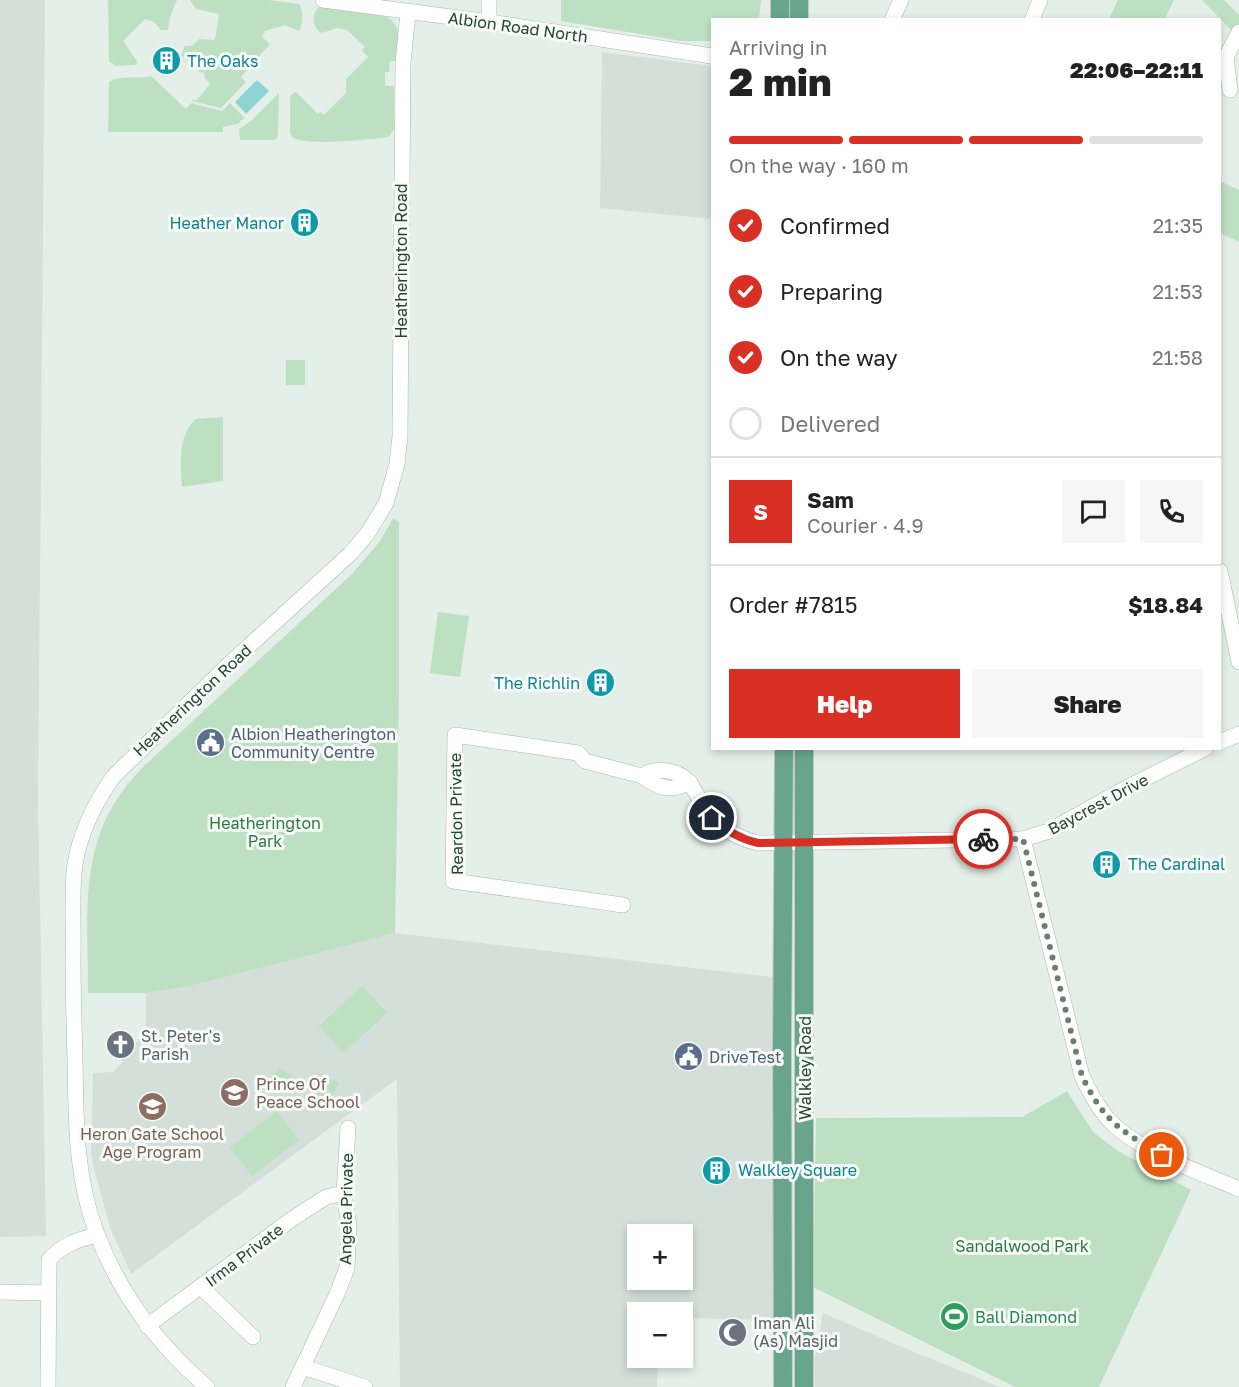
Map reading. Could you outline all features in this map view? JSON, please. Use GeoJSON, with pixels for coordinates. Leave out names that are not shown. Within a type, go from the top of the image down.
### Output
{"type":"FeatureCollection","features":[{"type":"Feature","properties":{"kind":"main road"},"geometry":{"type":"LineString","coordinates":[[799,0],[799,18]]}},
{"type":"Feature","properties":{"kind":"main road","name":"Walkley Road"},"geometry":{"type":"LineString","coordinates":[[783,1387],[784,750]]}},
{"type":"Feature","properties":{"kind":"main road","name":"Walkley Road"},"geometry":{"type":"LineString","coordinates":[[804,750],[804,1387]]}},
{"type":"Feature","properties":{"kind":"street","name":"Albion Road North"},"geometry":{"type":"LineString","coordinates":[[323,0],[489,22],[711,56]]}},
{"type":"Feature","properties":{"kind":"street"},"geometry":{"type":"LineString","coordinates":[[489,0],[489,22]]}},
{"type":"Feature","properties":{"kind":"street"},"geometry":{"type":"LineString","coordinates":[[893,18],[901,0]]}},
{"type":"Feature","properties":{"kind":"street"},"geometry":{"type":"LineString","coordinates":[[1033,18],[1040,0]]}},
{"type":"Feature","properties":{"kind":"street","name":"Heatherington Road"},"geometry":{"type":"LineString","coordinates":[[207,1387],[183,1367],[147,1326],[116,1278],[90,1215],[76,1143],[74,1105],[75,866],[80,839],[103,791],[126,762],[350,554],[368,533],[386,503],[394,478],[400,436],[402,86],[408,13]]}},
{"type":"Feature","properties":{"kind":"street"},"geometry":{"type":"LineString","coordinates":[[1230,90],[1226,57],[1239,32]]}},
{"type":"Feature","properties":{"kind":"street"},"geometry":{"type":"LineString","coordinates":[[1221,576],[1239,662]]}},
{"type":"Feature","properties":{"kind":"street"},"geometry":{"type":"LineString","coordinates":[[1221,742],[1239,734]]}},
{"type":"Feature","properties":{"kind":"street","name":"Reardon Private"},"geometry":{"type":"LineString","coordinates":[[623,905],[453,881],[455,735],[578,753],[585,761],[642,776],[650,770],[679,774],[690,782],[704,809],[722,827],[745,840],[758,843],[804,843]]}},
{"type":"Feature","properties":{"kind":"street","name":"Baycrest Drive"},"geometry":{"type":"LineString","coordinates":[[804,843],[918,839],[1023,839],[1049,831],[1126,788],[1202,750]]}},
{"type":"Feature","properties":{"kind":"street"},"geometry":{"type":"LineString","coordinates":[[1023,839],[1082,1076],[1094,1101],[1109,1120],[1134,1139],[1162,1155],[1239,1189]]}},
{"type":"Feature","properties":{"kind":"street","name":"Angela Private"},"geometry":{"type":"LineString","coordinates":[[293,1387],[347,1268],[348,1227],[344,1193],[348,1128]]}},
{"type":"Feature","properties":{"kind":"street","name":"Irma Private"},"geometry":{"type":"LineString","coordinates":[[147,1326],[307,1209],[326,1197],[344,1193]]}},
{"type":"Feature","properties":{"kind":"street"},"geometry":{"type":"LineString","coordinates":[[48,1387],[49,1260],[57,1250],[82,1238],[97,1235]]}},
{"type":"Feature","properties":{"kind":"street"},"geometry":{"type":"LineString","coordinates":[[201,1287],[253,1337]]}},
{"type":"Feature","properties":{"kind":"street"},"geometry":{"type":"LineString","coordinates":[[0,1292],[47,1293]]}},
{"type":"Feature","properties":{"kind":"street"},"geometry":{"type":"LineString","coordinates":[[303,1367],[365,1387]]}},
{"type":"Feature","properties":{"kind":"shaded area"},"geometry":{"type":"Polygon","coordinates":[[[0,0],[45,0],[38,800],[46,1236],[0,1237],[0,0]]]}},
{"type":"Feature","properties":{"kind":"shaded area"},"geometry":{"type":"Polygon","coordinates":[[[602,52],[711,66],[711,219],[600,208],[602,52]]]}},
{"type":"Feature","properties":{"kind":"shaded area"},"geometry":{"type":"Polygon","coordinates":[[[395,933],[779,978],[775,1320],[693,1318],[693,1302],[627,1302],[627,1368],[658,1368],[657,1387],[400,1387],[397,1079],[131,1274],[111,1230],[91,1154],[93,1073],[113,1072],[123,1062],[120,1059],[146,1032],[146,993],[191,986],[395,933]]]}},
{"type":"Feature","properties":{"kind":"shaded area"},"geometry":{"type":"Polygon","coordinates":[[[823,1313],[1000,1387],[815,1387],[814,1363],[823,1313]]]}},
{"type":"Feature","properties":{"kind":"green space"},"geometry":{"type":"Polygon","coordinates":[[[108,0],[177,0],[170,17],[168,30],[161,30],[154,22],[145,19],[123,41],[137,61],[136,65],[116,66],[109,61],[108,0]]]}},
{"type":"Feature","properties":{"kind":"green space"},"geometry":{"type":"Polygon","coordinates":[[[190,0],[269,0],[299,4],[302,14],[301,25],[299,31],[285,25],[265,31],[262,37],[270,44],[241,77],[246,82],[221,108],[192,101],[193,99],[196,101],[210,84],[204,77],[205,75],[200,73],[189,59],[187,61],[181,55],[185,46],[192,46],[199,39],[215,40],[219,14],[196,9],[190,0]]]}},
{"type":"Feature","properties":{"kind":"green space"},"geometry":{"type":"Polygon","coordinates":[[[561,0],[761,0],[759,18],[711,18],[711,41],[682,41],[561,21],[561,0]]]}},
{"type":"Feature","properties":{"kind":"green space"},"geometry":{"type":"Polygon","coordinates":[[[1118,0],[1174,0],[1165,18],[1109,18],[1118,0]]]}},
{"type":"Feature","properties":{"kind":"green space"},"geometry":{"type":"Polygon","coordinates":[[[1202,0],[1224,0],[1239,15],[1239,25],[1233,32],[1202,0]]]}},
{"type":"Feature","properties":{"kind":"green space"},"geometry":{"type":"Polygon","coordinates":[[[319,7],[383,16],[390,19],[397,28],[396,61],[390,61],[389,72],[385,72],[385,86],[394,86],[394,129],[389,137],[310,142],[292,137],[290,97],[293,93],[296,92],[318,114],[320,112],[324,115],[346,93],[346,79],[368,57],[362,50],[365,47],[347,30],[337,28],[322,33],[316,28],[314,17],[319,7]]]}},
{"type":"Feature","properties":{"kind":"green space"},"geometry":{"type":"Polygon","coordinates":[[[151,76],[186,109],[191,103],[222,111],[230,103],[245,118],[237,124],[223,127],[223,132],[108,132],[109,82],[119,78],[151,76]]]}},
{"type":"Feature","properties":{"kind":"green space"},"geometry":{"type":"Polygon","coordinates":[[[279,93],[278,137],[274,140],[240,140],[239,129],[252,120],[279,93]]]}},
{"type":"Feature","properties":{"kind":"green space"},"geometry":{"type":"Polygon","coordinates":[[[1221,181],[1239,190],[1239,242],[1221,233],[1221,181]]]}},
{"type":"Feature","properties":{"kind":"green space"},"geometry":{"type":"Polygon","coordinates":[[[286,360],[305,360],[305,385],[286,385],[286,360]]]}},
{"type":"Feature","properties":{"kind":"green space"},"geometry":{"type":"Polygon","coordinates":[[[223,417],[223,481],[182,487],[181,451],[190,426],[196,419],[223,417]]]}},
{"type":"Feature","properties":{"kind":"green space","name":"Heatherington Park"},"geometry":{"type":"Polygon","coordinates":[[[393,518],[399,522],[395,933],[191,986],[146,993],[88,993],[87,930],[90,872],[96,845],[107,818],[122,792],[144,766],[352,574],[380,541],[393,518]]]}},
{"type":"Feature","properties":{"kind":"green space"},"geometry":{"type":"Polygon","coordinates":[[[438,612],[469,616],[460,677],[430,673],[438,612]]]}},
{"type":"Feature","properties":{"kind":"green space"},"geometry":{"type":"Polygon","coordinates":[[[362,986],[387,1013],[343,1053],[319,1026],[362,986]]]}},
{"type":"Feature","properties":{"kind":"green space"},"geometry":{"type":"Polygon","coordinates":[[[280,1068],[294,1078],[284,1091],[278,1094],[266,1082],[280,1068]]]}},
{"type":"Feature","properties":{"kind":"green space"},"geometry":{"type":"Polygon","coordinates":[[[319,1074],[339,1082],[331,1101],[311,1093],[319,1074]]]}},
{"type":"Feature","properties":{"kind":"green space","name":"Sandalwood Park"},"geometry":{"type":"Polygon","coordinates":[[[1067,1091],[1093,1132],[1118,1151],[1191,1190],[1099,1387],[1015,1387],[813,1287],[816,1118],[1022,1117],[1067,1091]]]}},
{"type":"Feature","properties":{"kind":"green space"},"geometry":{"type":"Polygon","coordinates":[[[277,1111],[299,1140],[252,1176],[230,1147],[277,1111]]]}},
{"type":"Feature","properties":{"kind":"water"},"geometry":{"type":"Polygon","coordinates":[[[257,80],[269,91],[246,114],[235,102],[257,80]]]}},
{"type":"Feature","properties":{"kind":"way so far"},"geometry":{"type":"LineString","coordinates":[[983,839],[1023,839],[1082,1076],[1094,1101],[1109,1120],[1129,1136],[1162,1155]]}},
{"type":"Feature","properties":{"kind":"place","name":"The Oaks"},"geometry":{"type":"Point","coordinates":[166,61]}},
{"type":"Feature","properties":{"kind":"place","name":"Heather Manor"},"geometry":{"type":"Point","coordinates":[305,223]}},
{"type":"Feature","properties":{"kind":"place","name":"The Richlin"},"geometry":{"type":"Point","coordinates":[601,683]}},
{"type":"Feature","properties":{"kind":"place","name":"Albion Heatherington Community Centre"},"geometry":{"type":"Point","coordinates":[210,743]}},
{"type":"Feature","properties":{"kind":"place","name":"The Cardinal"},"geometry":{"type":"Point","coordinates":[1107,864]}},
{"type":"Feature","properties":{"kind":"place","name":"St. Peter's Parish"},"geometry":{"type":"Point","coordinates":[120,1045]}},
{"type":"Feature","properties":{"kind":"place","name":"DriveTest"},"geometry":{"type":"Point","coordinates":[688,1057]}},
{"type":"Feature","properties":{"kind":"place","name":"Prince Of Peace School"},"geometry":{"type":"Point","coordinates":[235,1093]}},
{"type":"Feature","properties":{"kind":"place","name":"Heron Gate School Age Program"},"geometry":{"type":"Point","coordinates":[152,1106]}},
{"type":"Feature","properties":{"kind":"place","name":"Walkley Square"},"geometry":{"type":"Point","coordinates":[717,1170]}},
{"type":"Feature","properties":{"kind":"place","name":"Ball Diamond"},"geometry":{"type":"Point","coordinates":[954,1317]}},
{"type":"Feature","properties":{"kind":"place","name":"Iman Ali (As) Masjid"},"geometry":{"type":"Point","coordinates":[732,1332]}},
{"type":"Feature","properties":{"kind":"route"},"geometry":{"type":"LineString","coordinates":[[712,818],[732,833],[745,840],[758,843],[983,839]]}}]}
